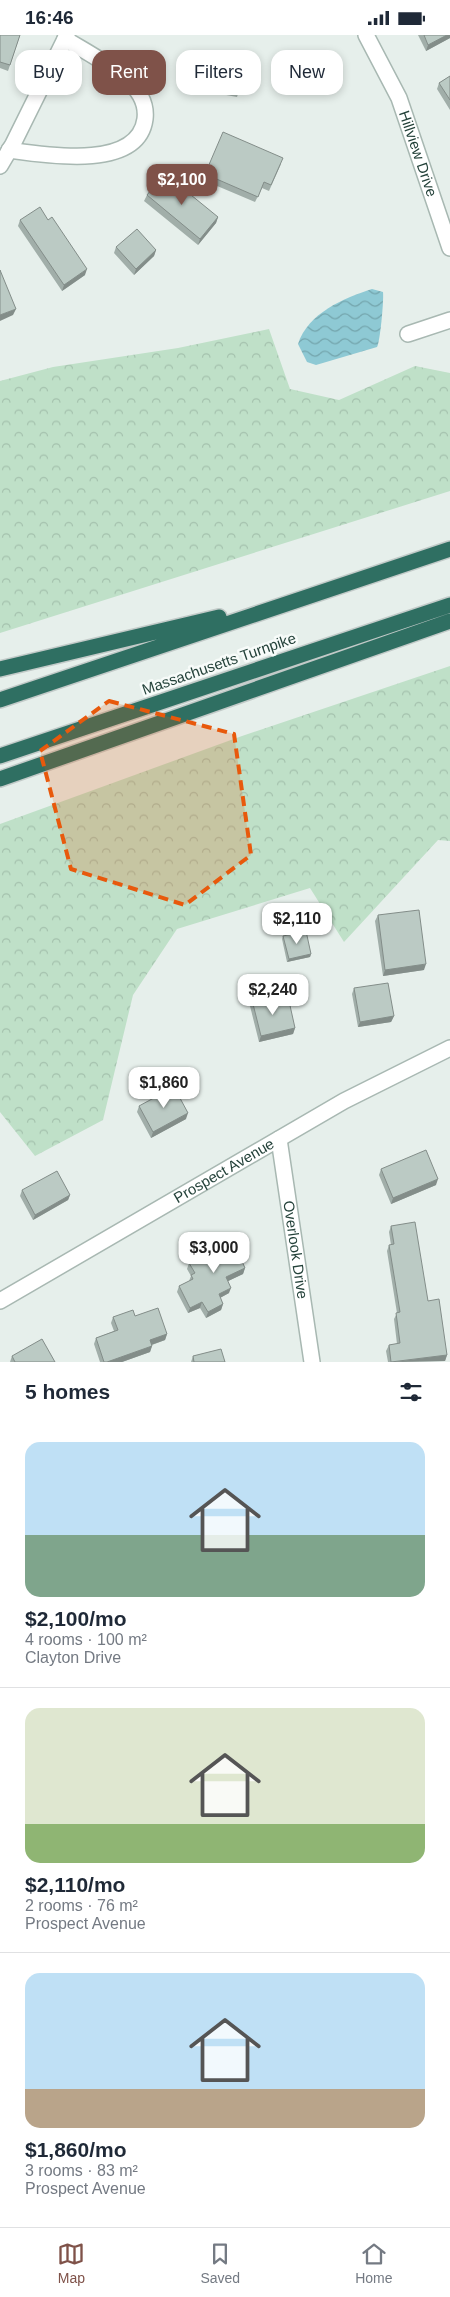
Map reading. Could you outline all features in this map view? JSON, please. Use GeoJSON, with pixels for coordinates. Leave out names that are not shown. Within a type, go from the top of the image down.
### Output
{"type":"FeatureCollection","features":[{"type":"Feature","properties":{"kind":"highway"},"geometry":{"type":"LineString","coordinates":[[0,700],[450,549]]}},
{"type":"Feature","properties":{"kind":"highway"},"geometry":{"type":"LineString","coordinates":[[0,669],[311,596]]}},
{"type":"Feature","properties":{"kind":"highway","name":"Massachusetts Turnpike"},"geometry":{"type":"LineString","coordinates":[[0,756],[450,605]]}},
{"type":"Feature","properties":{"kind":"highway"},"geometry":{"type":"LineString","coordinates":[[0,779],[450,621]]}},
{"type":"Feature","properties":{"kind":"street","name":"Hillview Drive"},"geometry":{"type":"LineString","coordinates":[[366,35],[399,98],[450,249]]}},
{"type":"Feature","properties":{"kind":"street"},"geometry":{"type":"LineString","coordinates":[[0,166],[66,37],[119,73],[137,90],[145,110],[141,131],[124,148],[107,154],[55,155],[9,150]]}},
{"type":"Feature","properties":{"kind":"street"},"geometry":{"type":"LineString","coordinates":[[408,334],[450,320]]}},
{"type":"Feature","properties":{"kind":"street","name":"Prospect Avenue"},"geometry":{"type":"LineString","coordinates":[[0,1301],[382,1081],[450,1048]]}},
{"type":"Feature","properties":{"kind":"street","name":"Overlook Drive"},"geometry":{"type":"LineString","coordinates":[[279,1139],[312,1362]]}},
{"type":"Feature","properties":{"kind":"highlighted area"},"geometry":{"type":"Polygon","coordinates":[[[109,701],[234,734],[251,855],[185,905],[71,869],[40,751],[109,701]]]}},
{"type":"Feature","properties":{"kind":"green space"},"geometry":{"type":"Polygon","coordinates":[[[269,329],[290,389],[339,400],[415,366],[450,373],[450,491],[0,633],[0,381],[53,367],[178,348],[269,329]]]}},
{"type":"Feature","properties":{"kind":"green space"},"geometry":{"type":"Polygon","coordinates":[[[450,666],[450,841],[438,840],[344,942],[310,888],[177,929],[133,995],[103,1120],[35,1156],[0,1112],[0,824],[242,736],[450,666]]]}},
{"type":"Feature","properties":{"kind":"water"},"geometry":{"type":"Polygon","coordinates":[[[372,289],[383,292],[382,321],[377,347],[316,365],[307,362],[298,344],[303,333],[318,315],[339,302],[372,289]]]}},
{"type":"Feature","properties":{"kind":"building"},"geometry":{"type":"Polygon","coordinates":[[[0,35],[20,35],[10,65],[0,62],[0,35]]]}},
{"type":"Feature","properties":{"kind":"building"},"geometry":{"type":"Polygon","coordinates":[[[424,35],[447,35],[428,45],[424,35]]]}},
{"type":"Feature","properties":{"kind":"building"},"geometry":{"type":"Polygon","coordinates":[[[450,76],[450,100],[439,83],[450,76]]]}},
{"type":"Feature","properties":{"kind":"building"},"geometry":{"type":"Polygon","coordinates":[[[223,132],[283,158],[271,185],[264,182],[258,197],[205,174],[223,132]]]}},
{"type":"Feature","properties":{"kind":"building"},"geometry":{"type":"Polygon","coordinates":[[[164,173],[218,217],[200,239],[147,195],[164,173]]]}},
{"type":"Feature","properties":{"kind":"building"},"geometry":{"type":"Polygon","coordinates":[[[40,207],[48,220],[52,217],[87,269],[64,285],[20,220],[40,207]]]}},
{"type":"Feature","properties":{"kind":"building"},"geometry":{"type":"Polygon","coordinates":[[[137,229],[156,250],[136,269],[116,247],[137,229]]]}},
{"type":"Feature","properties":{"kind":"building"},"geometry":{"type":"Polygon","coordinates":[[[0,270],[16,309],[0,315],[0,270]]]}},
{"type":"Feature","properties":{"kind":"building"},"geometry":{"type":"Polygon","coordinates":[[[419,910],[426,964],[385,970],[378,915],[419,910]]]}},
{"type":"Feature","properties":{"kind":"building"},"geometry":{"type":"Polygon","coordinates":[[[306,931],[311,954],[289,959],[283,936],[306,931]]]}},
{"type":"Feature","properties":{"kind":"building"},"geometry":{"type":"Polygon","coordinates":[[[388,983],[394,1016],[360,1022],[354,988],[388,983]]]}},
{"type":"Feature","properties":{"kind":"building"},"geometry":{"type":"Polygon","coordinates":[[[270,996],[272,1005],[289,1001],[295,1028],[261,1036],[252,1000],[270,996]]]}},
{"type":"Feature","properties":{"kind":"building"},"geometry":{"type":"Polygon","coordinates":[[[174,1087],[188,1113],[153,1132],[139,1106],[174,1087]]]}},
{"type":"Feature","properties":{"kind":"building"},"geometry":{"type":"Polygon","coordinates":[[[426,1150],[438,1179],[393,1198],[381,1169],[426,1150]]]}},
{"type":"Feature","properties":{"kind":"building"},"geometry":{"type":"Polygon","coordinates":[[[57,1171],[70,1195],[35,1215],[22,1190],[57,1171]]]}},
{"type":"Feature","properties":{"kind":"building"},"geometry":{"type":"Polygon","coordinates":[[[415,1222],[428,1301],[439,1299],[447,1355],[391,1362],[389,1345],[400,1343],[396,1313],[400,1312],[389,1245],[394,1244],[391,1226],[415,1222]]]}},
{"type":"Feature","properties":{"kind":"building"},"geometry":{"type":"Polygon","coordinates":[[[240,1237],[248,1253],[240,1257],[245,1268],[226,1277],[231,1288],[219,1294],[223,1304],[208,1312],[202,1302],[190,1308],[179,1286],[193,1279],[191,1275],[195,1273],[189,1263],[202,1256],[200,1253],[219,1244],[221,1247],[240,1237]]]}},
{"type":"Feature","properties":{"kind":"building"},"geometry":{"type":"Polygon","coordinates":[[[158,1308],[167,1334],[150,1340],[152,1346],[104,1362],[96,1338],[118,1330],[113,1317],[133,1310],[135,1316],[158,1308]]]}},
{"type":"Feature","properties":{"kind":"building"},"geometry":{"type":"Polygon","coordinates":[[[42,1339],[55,1362],[15,1362],[12,1356],[42,1339]]]}},
{"type":"Feature","properties":{"kind":"building"},"geometry":{"type":"Polygon","coordinates":[[[221,1349],[225,1362],[194,1362],[193,1356],[221,1349]]]}}]}
